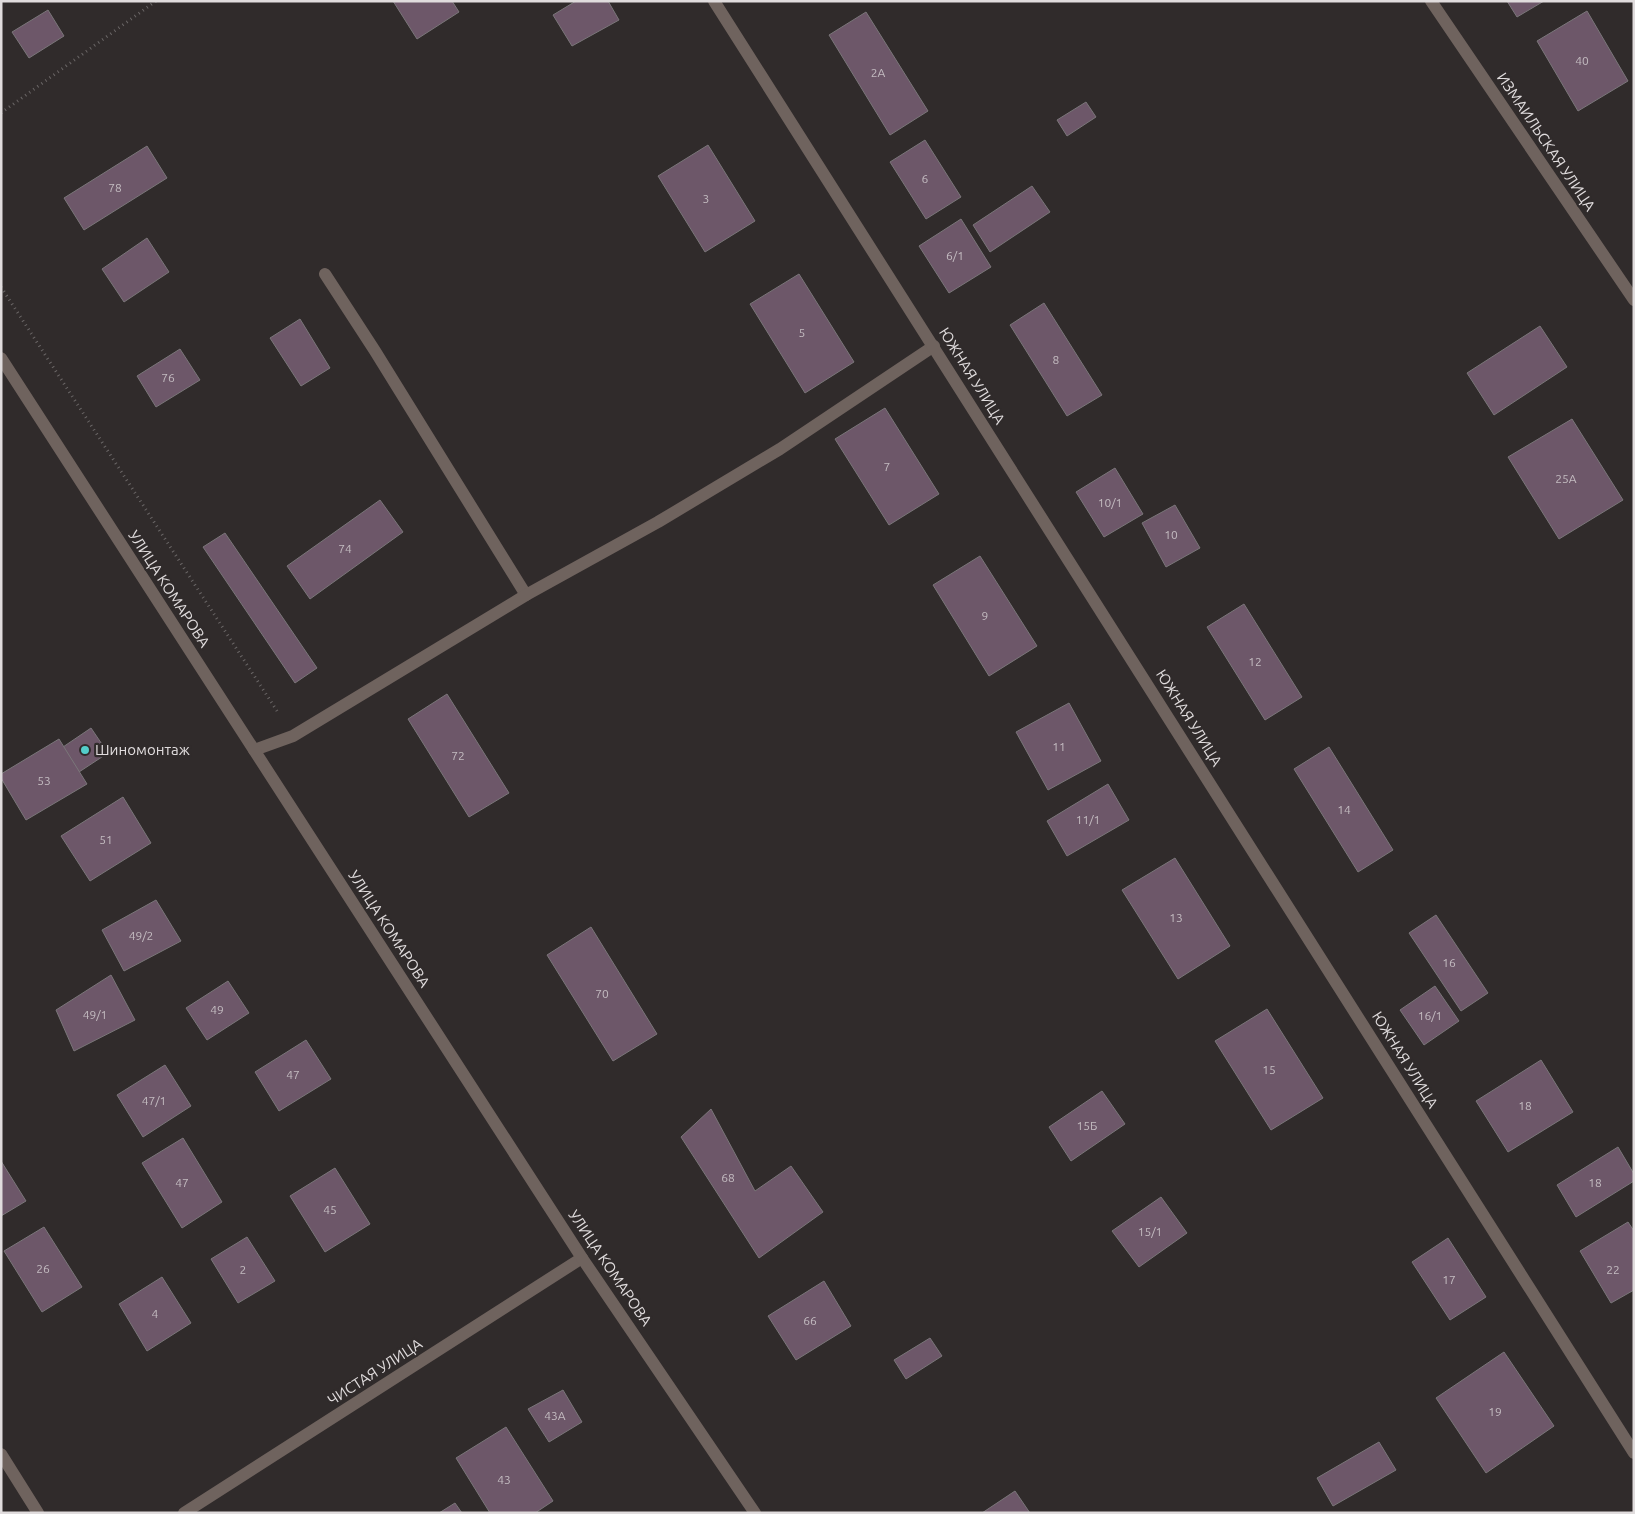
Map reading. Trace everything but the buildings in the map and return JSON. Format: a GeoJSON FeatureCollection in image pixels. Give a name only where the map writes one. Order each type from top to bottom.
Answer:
{"type":"FeatureCollection","features":[{"type":"Feature","properties":{"kind":"street","name":"ЮЖНАЯ УЛИЦА"},"geometry":{"type":"LineString","coordinates":[[714,1],[1634,1453]]}},
{"type":"Feature","properties":{"kind":"street","name":"ИЗМАИЛЬСКАЯ УЛИЦА"},"geometry":{"type":"LineString","coordinates":[[1431,1],[1634,300]]}},
{"type":"Feature","properties":{"kind":"street"},"geometry":{"type":"LineString","coordinates":[[325,274],[375,351],[526,595]]}},
{"type":"Feature","properties":{"kind":"street"},"geometry":{"type":"LineString","coordinates":[[254,750],[294,736],[526,595],[658,522],[780,449],[934,346]]}},
{"type":"Feature","properties":{"kind":"street","name":"УЛИЦА КОМАРОВА"},"geometry":{"type":"LineString","coordinates":[[1,358],[582,1258],[755,1513]]}},
{"type":"Feature","properties":{"kind":"street","name":"ЧИСТАЯ УЛИЦА"},"geometry":{"type":"LineString","coordinates":[[184,1513],[582,1258]]}},
{"type":"Feature","properties":{"kind":"street"},"geometry":{"type":"LineString","coordinates":[[1,1454],[38,1513]]}},
{"type":"Feature","properties":{"kind":"path"},"geometry":{"type":"LineString","coordinates":[[1,113],[156,1]]}},
{"type":"Feature","properties":{"kind":"path"},"geometry":{"type":"LineString","coordinates":[[1,287],[294,736]]}},
{"type":"Feature","properties":{"kind":"place","name":"Шиномонтаж"},"geometry":{"type":"Point","coordinates":[85,750]}}]}
